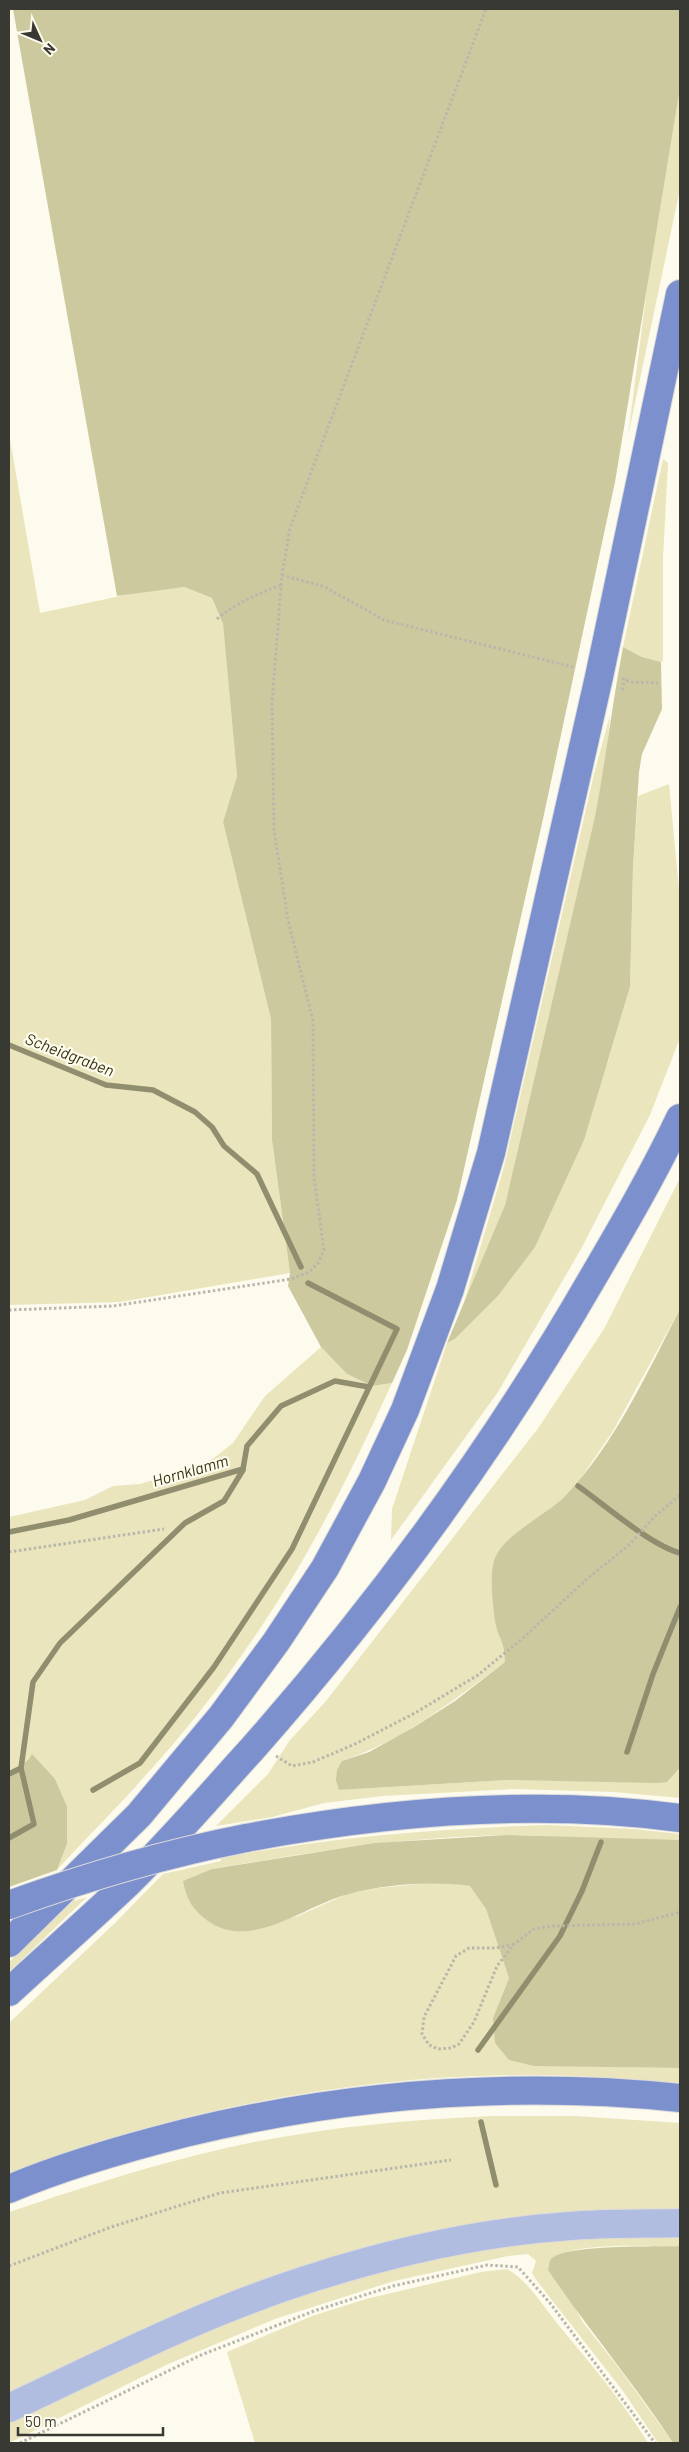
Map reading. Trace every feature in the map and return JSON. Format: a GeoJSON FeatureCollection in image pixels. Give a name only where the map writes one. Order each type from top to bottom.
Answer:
{"type":"FeatureCollection","features":[{"type":"Feature","properties":{"kind":"highway"},"geometry":{"type":"LineString","coordinates":[[9,1943],[139,1815],[221,1717],[276,1642],[324,1568],[372,1481],[408,1401],[450,1289],[491,1153],[598,677],[680,294]]}},
{"type":"Feature","properties":{"kind":"highway"},"geometry":{"type":"LineString","coordinates":[[9,1992],[129,1882],[256,1744],[350,1633],[423,1538],[488,1447],[546,1358],[660,1161],[680,1118]]}},
{"type":"Feature","properties":{"kind":"highway"},"geometry":{"type":"LineString","coordinates":[[9,1905],[57,1888],[175,1852],[297,1828],[383,1817],[508,1809],[577,1811],[680,1818]]}},
{"type":"Feature","properties":{"kind":"highway"},"geometry":{"type":"LineString","coordinates":[[9,2189],[87,2160],[148,2142],[236,2121],[312,2107],[475,2091],[558,2091],[680,2098]]}},
{"type":"Feature","properties":{"kind":"main road"},"geometry":{"type":"LineString","coordinates":[[9,2408],[191,2323],[313,2277],[367,2262],[462,2241],[538,2229],[571,2226],[680,2223]]}},
{"type":"Feature","properties":{"kind":"path"},"geometry":{"type":"LineString","coordinates":[[9,1310],[113,1306],[291,1279],[309,1272],[318,1263],[324,1250],[314,1178],[313,1021],[288,920],[274,830],[272,704],[282,575],[290,528],[486,9]]}},
{"type":"Feature","properties":{"kind":"path"},"geometry":{"type":"LineString","coordinates":[[282,575],[325,587],[384,620],[573,666]]}},
{"type":"Feature","properties":{"kind":"path"},"geometry":{"type":"LineString","coordinates":[[217,619],[227,610],[253,596],[281,585]]}},
{"type":"Feature","properties":{"kind":"path"},"geometry":{"type":"LineString","coordinates":[[616,678],[630,682],[658,683]]}},
{"type":"Feature","properties":{"kind":"path"},"geometry":{"type":"LineString","coordinates":[[256,1744],[292,1766],[306,1764],[353,1745],[478,1676],[523,1638],[588,1578],[628,1546],[655,1516],[680,1495]]}},
{"type":"Feature","properties":{"kind":"path"},"geometry":{"type":"LineString","coordinates":[[9,1552],[164,1529]]}},
{"type":"Feature","properties":{"kind":"path"},"geometry":{"type":"LineString","coordinates":[[514,1944],[496,1948],[469,1948],[456,1956],[424,2017],[422,2034],[429,2045],[438,2049],[450,2048],[459,2044],[474,2022],[497,1966],[514,1944],[534,1929],[554,1926],[635,1924],[680,1912]]}},
{"type":"Feature","properties":{"kind":"path"},"geometry":{"type":"LineString","coordinates":[[9,2266],[111,2227],[220,2193],[451,2160]]}},
{"type":"Feature","properties":{"kind":"path"},"geometry":{"type":"LineString","coordinates":[[20,2443],[200,2354],[314,2312],[392,2286],[486,2265],[518,2267],[550,2303],[656,2443]]}},
{"type":"Feature","properties":{"kind":"shaded area"},"geometry":{"type":"Polygon","coordinates":[[[13,9],[680,9],[680,88],[615,482],[543,819],[457,1200],[407,1350],[392,1383],[372,1386],[347,1374],[321,1347],[288,1286],[290,1273],[272,1140],[271,1019],[223,822],[237,776],[223,624],[212,598],[184,587],[117,596],[13,9]]]}},
{"type":"Feature","properties":{"kind":"shaded area"},"geometry":{"type":"Polygon","coordinates":[[[680,88],[680,189],[628,436],[649,273],[680,88]]]}},
{"type":"Feature","properties":{"kind":"shaded area"},"geometry":{"type":"Polygon","coordinates":[[[9,433],[40,613],[144,591],[184,587],[212,598],[223,624],[237,776],[223,822],[271,1019],[272,1140],[290,1273],[120,1302],[9,1305],[9,433]]]}},
{"type":"Feature","properties":{"kind":"shaded area"},"geometry":{"type":"Polygon","coordinates":[[[663,459],[668,463],[663,558],[663,661],[661,662],[642,657],[623,647],[663,459]]]}},
{"type":"Feature","properties":{"kind":"shaded area"},"geometry":{"type":"Polygon","coordinates":[[[623,647],[642,657],[661,662],[662,709],[642,754],[639,772],[633,867],[630,987],[584,1140],[535,1247],[497,1297],[455,1339],[447,1343],[505,1205],[595,816],[623,647]]]}},
{"type":"Feature","properties":{"kind":"shaded area"},"geometry":{"type":"Polygon","coordinates":[[[610,715],[607,753],[595,816],[505,1205],[462,1309],[504,1167],[594,774],[610,715]]]}},
{"type":"Feature","properties":{"kind":"shaded area"},"geometry":{"type":"Polygon","coordinates":[[[669,784],[680,900],[680,1038],[650,1115],[581,1249],[498,1392],[391,1540],[392,1509],[447,1343],[455,1339],[497,1297],[608,1061],[630,987],[633,867],[638,796],[669,784]]]}},
{"type":"Feature","properties":{"kind":"shaded area"},"geometry":{"type":"Polygon","coordinates":[[[680,1178],[680,1309],[613,1431],[579,1481],[555,1506],[520,1531],[493,1564],[496,1627],[505,1645],[505,1662],[428,1718],[386,1742],[342,1761],[339,1790],[507,1780],[667,1782],[680,1768],[680,1798],[614,1792],[513,1789],[383,1796],[324,1803],[272,1817],[216,1826],[268,1774],[290,1740],[326,1701],[539,1427],[604,1329],[680,1178]]]}},
{"type":"Feature","properties":{"kind":"shaded area"},"geometry":{"type":"Polygon","coordinates":[[[680,1309],[680,1768],[667,1782],[656,1783],[507,1780],[339,1790],[336,1780],[337,1770],[342,1761],[369,1752],[414,1727],[455,1701],[505,1662],[503,1646],[496,1626],[492,1596],[492,1571],[497,1555],[513,1536],[556,1504],[583,1476],[615,1431],[629,1407],[680,1309]]]}},
{"type":"Feature","properties":{"kind":"shaded area"},"geometry":{"type":"Polygon","coordinates":[[[321,1347],[347,1374],[372,1386],[392,1383],[338,1496],[276,1604],[214,1693],[180,1736],[124,1800],[57,1870],[67,1844],[67,1806],[55,1779],[29,1759],[9,1775],[9,1517],[85,1500],[113,1486],[140,1484],[189,1470],[214,1458],[233,1443],[265,1396],[321,1347]]]}},
{"type":"Feature","properties":{"kind":"shaded area"},"geometry":{"type":"Polygon","coordinates":[[[32,1754],[55,1779],[67,1806],[67,1844],[57,1870],[9,1887],[9,1775],[29,1759],[32,1754]]]}},
{"type":"Feature","properties":{"kind":"shaded area"},"geometry":{"type":"Polygon","coordinates":[[[548,1825],[633,1829],[680,1834],[680,1840],[637,1841],[550,1836],[468,1836],[358,1846],[212,1869],[245,1931],[298,1916],[347,1894],[379,1888],[440,1882],[471,1886],[486,1909],[509,1978],[493,2018],[615,2067],[680,2068],[680,2083],[548,2075],[480,2076],[411,2080],[342,2088],[206,2113],[139,2130],[74,2150],[9,2174],[9,2023],[114,1924],[163,1874],[221,1861],[221,1858],[343,1839],[465,1829],[548,1825]]]}},
{"type":"Feature","properties":{"kind":"shaded area"},"geometry":{"type":"Polygon","coordinates":[[[506,1835],[680,1840],[680,2068],[534,2066],[509,2060],[495,2043],[493,2018],[509,1978],[486,1909],[470,1886],[424,1884],[364,1891],[333,1899],[279,1923],[260,1929],[242,1931],[225,1929],[202,1917],[191,1904],[183,1881],[212,1869],[375,1843],[506,1835]]]}},
{"type":"Feature","properties":{"kind":"shaded area"},"geometry":{"type":"Polygon","coordinates":[[[87,1897],[9,1972],[9,1962],[73,1901],[87,1897]]]}},
{"type":"Feature","properties":{"kind":"shaded area"},"geometry":{"type":"Polygon","coordinates":[[[494,2116],[575,2116],[680,2123],[680,2211],[524,2219],[9,2395],[9,2212],[177,2160],[273,2138],[383,2123],[494,2116]]]}},
{"type":"Feature","properties":{"kind":"shaded area"},"geometry":{"type":"Polygon","coordinates":[[[680,2234],[680,2246],[595,2247],[563,2253],[551,2259],[582,2321],[622,2372],[673,2443],[658,2443],[623,2391],[537,2281],[532,2273],[536,2261],[528,2254],[508,2256],[394,2281],[275,2319],[166,2365],[9,2443],[9,2420],[188,2337],[335,2282],[431,2259],[530,2241],[680,2234]]]}},
{"type":"Feature","properties":{"kind":"shaded area"},"geometry":{"type":"Polygon","coordinates":[[[680,2246],[680,2443],[673,2443],[548,2270],[551,2259],[559,2254],[574,2251],[612,2247],[680,2246]]]}},
{"type":"Feature","properties":{"kind":"shaded area"},"geometry":{"type":"Polygon","coordinates":[[[507,2269],[521,2279],[534,2293],[616,2396],[648,2443],[255,2443],[227,2352],[312,2316],[366,2299],[481,2272],[507,2269]]]}},
{"type":"Feature","properties":{"kind":"waterway","name":"Scheidgraben"},"geometry":{"type":"LineString","coordinates":[[9,1045],[106,1085],[153,1090],[195,1112],[212,1127],[224,1146],[257,1174],[301,1267]]}},
{"type":"Feature","properties":{"kind":"waterway"},"geometry":{"type":"LineString","coordinates":[[93,1790],[140,1763],[214,1667],[292,1549],[397,1329],[308,1283]]}},
{"type":"Feature","properties":{"kind":"waterway","name":"Hornklamm"},"geometry":{"type":"LineString","coordinates":[[9,1532],[69,1520],[243,1469],[247,1446],[281,1406],[335,1381],[369,1387]]}},
{"type":"Feature","properties":{"kind":"waterway"},"geometry":{"type":"LineString","coordinates":[[9,1774],[21,1768],[33,1682],[60,1643],[185,1523],[224,1501],[243,1470]]}},
{"type":"Feature","properties":{"kind":"waterway","name":"Scheidgraben"},"geometry":{"type":"LineString","coordinates":[[578,1486],[655,1542],[680,1553]]}},
{"type":"Feature","properties":{"kind":"waterway"},"geometry":{"type":"LineString","coordinates":[[627,1752],[653,1674],[680,1607]]}},
{"type":"Feature","properties":{"kind":"waterway"},"geometry":{"type":"LineString","coordinates":[[9,1838],[34,1824],[21,1768]]}},
{"type":"Feature","properties":{"kind":"waterway"},"geometry":{"type":"LineString","coordinates":[[478,2050],[560,1936],[582,1891],[601,1842]]}},
{"type":"Feature","properties":{"kind":"waterway"},"geometry":{"type":"LineString","coordinates":[[481,2122],[496,2185]]}}]}
